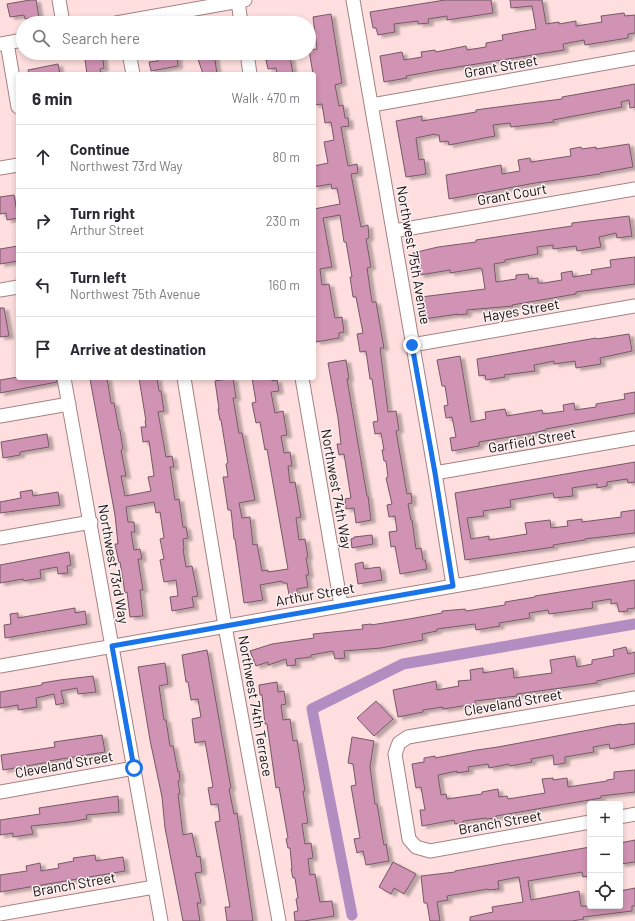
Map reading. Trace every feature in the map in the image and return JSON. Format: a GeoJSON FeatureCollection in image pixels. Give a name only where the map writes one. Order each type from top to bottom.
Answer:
{"type":"FeatureCollection","features":[{"type":"Feature","properties":{"kind":"street"},"geometry":{"type":"LineString","coordinates":[[59,0],[62,16]]}},
{"type":"Feature","properties":{"kind":"street","name":"Northwest 75th Avenue"},"geometry":{"type":"LineString","coordinates":[[353,0],[394,231],[453,586]]}},
{"type":"Feature","properties":{"kind":"street"},"geometry":{"type":"LineString","coordinates":[[159,16],[241,1],[241,16]]}},
{"type":"Feature","properties":{"kind":"street"},"geometry":{"type":"LineString","coordinates":[[16,41],[4,44],[16,98]]}},
{"type":"Feature","properties":{"kind":"street","name":"Grant Street"},"geometry":{"type":"LineString","coordinates":[[372,105],[635,58]]}},
{"type":"Feature","properties":{"kind":"street"},"geometry":{"type":"LineString","coordinates":[[130,60],[133,72]]}},
{"type":"Feature","properties":{"kind":"street"},"geometry":{"type":"LineString","coordinates":[[248,60],[250,72]]}},
{"type":"Feature","properties":{"kind":"street"},"geometry":{"type":"LineString","coordinates":[[0,168],[16,165]]}},
{"type":"Feature","properties":{"kind":"street","name":"Grant Court"},"geometry":{"type":"LineString","coordinates":[[394,231],[635,189]]}},
{"type":"Feature","properties":{"kind":"street"},"geometry":{"type":"LineString","coordinates":[[0,290],[16,287]]}},
{"type":"Feature","properties":{"kind":"street","name":"Hayes Street"},"geometry":{"type":"LineString","coordinates":[[412,345],[635,306]]}},
{"type":"Feature","properties":{"kind":"street","name":"Northwest 73rd Way"},"geometry":{"type":"LineString","coordinates":[[64,380],[91,522],[161,921]]}},
{"type":"Feature","properties":{"kind":"street","name":"Northwest 74th Terrace"},"geometry":{"type":"LineString","coordinates":[[184,380],[225,626],[279,921]]}},
{"type":"Feature","properties":{"kind":"street","name":"Northwest 74th Way"},"geometry":{"type":"LineString","coordinates":[[302,380],[341,605]]}},
{"type":"Feature","properties":{"kind":"street"},"geometry":{"type":"LineString","coordinates":[[0,416],[69,404]]}},
{"type":"Feature","properties":{"kind":"street","name":"Garfield Street"},"geometry":{"type":"LineString","coordinates":[[435,473],[635,438]]}},
{"type":"Feature","properties":{"kind":"street"},"geometry":{"type":"LineString","coordinates":[[0,538],[91,522]]}},
{"type":"Feature","properties":{"kind":"street","name":"Arthur Street"},"geometry":{"type":"LineString","coordinates":[[0,666],[635,554]]}},
{"type":"Feature","properties":{"kind":"street","name":"Cleveland Street"},"geometry":{"type":"LineString","coordinates":[[416,848],[409,839],[395,754],[399,743],[408,737],[635,698]]}},
{"type":"Feature","properties":{"kind":"street","name":"Cleveland Street"},"geometry":{"type":"LineString","coordinates":[[0,792],[134,768]]}},
{"type":"Feature","properties":{"kind":"street"},"geometry":{"type":"LineString","coordinates":[[623,816],[635,814]]}},
{"type":"Feature","properties":{"kind":"street","name":"Branch Street"},"geometry":{"type":"LineString","coordinates":[[416,848],[430,851],[587,823]]}},
{"type":"Feature","properties":{"kind":"street","name":"Branch Street"},"geometry":{"type":"LineString","coordinates":[[0,914],[154,887]]}},
{"type":"Feature","properties":{"kind":"building"},"geometry":{"type":"Polygon","coordinates":[[[36,0],[39,16],[24,15],[10,17],[7,4],[36,0]]]}},
{"type":"Feature","properties":{"kind":"building"},"geometry":{"type":"Polygon","coordinates":[[[445,0],[491,0],[493,13],[447,20],[447,16],[428,19],[429,23],[418,24],[418,21],[394,24],[395,32],[378,35],[376,28],[373,28],[370,12],[445,0]]]}},
{"type":"Feature","properties":{"kind":"building"},"geometry":{"type":"Polygon","coordinates":[[[510,0],[542,0],[546,24],[559,22],[559,24],[576,21],[576,26],[602,22],[601,16],[624,13],[625,16],[635,15],[635,33],[628,34],[628,38],[585,45],[584,40],[563,44],[564,50],[439,70],[384,82],[380,56],[402,52],[404,60],[422,57],[421,52],[435,50],[436,52],[466,46],[467,50],[486,47],[486,43],[503,40],[502,35],[536,29],[532,6],[511,8],[510,0]]]}},
{"type":"Feature","properties":{"kind":"building"},"geometry":{"type":"Polygon","coordinates":[[[331,14],[342,83],[335,85],[339,106],[343,105],[345,118],[348,118],[349,126],[341,127],[348,166],[357,164],[358,173],[351,174],[361,227],[368,225],[369,238],[366,239],[371,267],[367,268],[372,302],[376,302],[384,348],[380,348],[388,412],[396,411],[399,430],[396,431],[407,494],[411,493],[412,503],[408,504],[416,549],[421,548],[423,560],[425,560],[427,569],[400,574],[395,546],[391,547],[389,532],[397,531],[395,516],[389,517],[387,505],[392,504],[386,478],[388,477],[386,461],[384,461],[382,450],[384,450],[381,433],[375,434],[373,422],[378,421],[372,379],[370,379],[366,351],[360,352],[357,334],[363,333],[356,297],[353,297],[350,277],[352,277],[346,242],[344,242],[340,215],[323,218],[332,267],[320,269],[322,285],[329,284],[335,318],[342,317],[344,332],[339,333],[339,338],[316,342],[316,209],[340,204],[337,188],[332,189],[331,184],[316,187],[316,166],[328,163],[324,142],[334,140],[331,122],[325,123],[322,104],[316,105],[316,72],[313,72],[311,60],[316,60],[316,16],[331,14]]]}},
{"type":"Feature","properties":{"kind":"building"},"geometry":{"type":"Polygon","coordinates":[[[85,60],[103,60],[104,68],[100,69],[101,72],[87,72],[85,60]]]}},
{"type":"Feature","properties":{"kind":"building"},"geometry":{"type":"Polygon","coordinates":[[[177,60],[178,66],[151,71],[149,62],[177,60]]]}},
{"type":"Feature","properties":{"kind":"building"},"geometry":{"type":"Polygon","coordinates":[[[198,60],[215,60],[217,72],[202,72],[198,60]]]}},
{"type":"Feature","properties":{"kind":"building"},"geometry":{"type":"Polygon","coordinates":[[[266,60],[291,60],[293,72],[277,72],[276,68],[268,69],[266,60]]]}},
{"type":"Feature","properties":{"kind":"building"},"geometry":{"type":"Polygon","coordinates":[[[58,64],[60,72],[28,72],[28,70],[58,64]]]}},
{"type":"Feature","properties":{"kind":"building"},"geometry":{"type":"Polygon","coordinates":[[[635,84],[635,107],[630,108],[629,100],[621,102],[622,107],[553,120],[554,122],[511,127],[510,123],[493,125],[495,136],[449,145],[448,141],[440,142],[439,135],[435,134],[416,138],[419,160],[424,159],[426,174],[406,177],[396,121],[422,116],[422,121],[476,112],[476,110],[562,99],[562,97],[635,84]]]}},
{"type":"Feature","properties":{"kind":"building"},"geometry":{"type":"Polygon","coordinates":[[[629,144],[633,167],[600,174],[535,183],[449,199],[446,175],[501,165],[502,174],[520,171],[518,160],[530,158],[531,162],[571,156],[570,149],[581,147],[582,149],[596,147],[596,149],[629,144]]]}},
{"type":"Feature","properties":{"kind":"building"},"geometry":{"type":"Polygon","coordinates":[[[14,195],[16,218],[7,220],[6,213],[0,214],[0,197],[14,195]]]}},
{"type":"Feature","properties":{"kind":"building"},"geometry":{"type":"Polygon","coordinates":[[[629,216],[632,236],[617,238],[616,233],[599,237],[601,247],[577,251],[576,246],[553,249],[553,245],[537,247],[538,254],[505,260],[505,262],[494,264],[496,282],[516,279],[516,275],[528,274],[529,279],[538,278],[538,283],[544,283],[562,280],[561,273],[572,271],[573,277],[592,274],[591,270],[611,267],[610,260],[635,257],[635,284],[576,292],[576,294],[512,305],[513,306],[467,310],[467,314],[424,319],[421,297],[485,289],[482,269],[480,268],[450,273],[450,270],[420,275],[419,268],[416,269],[413,253],[438,247],[476,242],[476,240],[572,226],[572,223],[629,216]]]}},
{"type":"Feature","properties":{"kind":"building"},"geometry":{"type":"Polygon","coordinates":[[[16,246],[16,261],[0,264],[0,249],[16,246]]]}},
{"type":"Feature","properties":{"kind":"building"},"geometry":{"type":"Polygon","coordinates":[[[0,308],[4,308],[9,336],[0,337],[0,308]]]}},
{"type":"Feature","properties":{"kind":"building"},"geometry":{"type":"Polygon","coordinates":[[[629,334],[632,351],[600,358],[601,364],[576,368],[575,361],[554,364],[554,361],[534,365],[535,371],[504,375],[505,377],[486,380],[485,375],[479,376],[477,359],[596,338],[629,334]]]}},
{"type":"Feature","properties":{"kind":"building"},"geometry":{"type":"Polygon","coordinates":[[[460,356],[471,422],[486,419],[485,412],[505,409],[507,416],[542,410],[543,414],[564,411],[563,405],[574,403],[575,410],[596,407],[596,404],[625,399],[624,394],[635,392],[635,413],[479,442],[479,446],[452,451],[450,438],[456,437],[452,417],[446,418],[444,406],[448,405],[445,386],[442,386],[437,360],[460,356]]]}},
{"type":"Feature","properties":{"kind":"building"},"geometry":{"type":"Polygon","coordinates":[[[346,360],[349,379],[347,379],[371,520],[356,523],[354,508],[346,509],[345,499],[351,498],[344,454],[339,455],[337,444],[341,444],[328,363],[346,360]]]}},
{"type":"Feature","properties":{"kind":"building"},"geometry":{"type":"Polygon","coordinates":[[[16,377],[16,380],[56,380],[57,382],[0,393],[0,380],[16,377]]]}},
{"type":"Feature","properties":{"kind":"building"},"geometry":{"type":"Polygon","coordinates":[[[90,380],[107,380],[111,403],[114,403],[123,449],[121,450],[126,476],[121,476],[125,496],[151,491],[148,477],[154,476],[149,441],[143,442],[141,427],[146,427],[146,421],[139,380],[157,380],[159,391],[161,391],[164,411],[158,412],[166,457],[172,456],[174,467],[170,467],[175,500],[179,499],[183,527],[186,527],[188,538],[183,539],[186,567],[192,566],[198,596],[192,597],[194,607],[172,611],[170,597],[178,596],[176,580],[164,582],[160,560],[164,559],[160,539],[164,538],[160,512],[156,513],[154,502],[126,507],[128,522],[134,522],[135,532],[131,532],[134,550],[140,549],[142,559],[138,559],[143,590],[140,590],[143,616],[130,617],[127,592],[125,593],[120,562],[119,563],[115,544],[118,544],[115,515],[90,380]]]}},
{"type":"Feature","properties":{"kind":"building"},"geometry":{"type":"Polygon","coordinates":[[[233,380],[236,398],[233,398],[239,433],[242,433],[255,500],[239,503],[242,518],[250,517],[253,545],[257,544],[262,571],[268,570],[268,572],[288,569],[267,449],[265,450],[260,422],[256,423],[252,403],[256,402],[252,380],[277,380],[279,391],[271,392],[275,413],[283,411],[287,435],[281,436],[284,453],[290,452],[292,466],[288,466],[290,483],[295,482],[301,517],[296,518],[299,540],[305,539],[308,557],[306,558],[309,575],[306,575],[308,587],[297,589],[297,594],[289,595],[287,583],[283,583],[282,581],[260,585],[263,600],[244,603],[231,510],[228,510],[223,477],[228,477],[226,464],[228,463],[218,409],[215,381],[233,380]]]}},
{"type":"Feature","properties":{"kind":"building"},"geometry":{"type":"Polygon","coordinates":[[[47,434],[49,447],[20,452],[20,455],[3,458],[1,442],[47,434]]]}},
{"type":"Feature","properties":{"kind":"building"},"geometry":{"type":"Polygon","coordinates":[[[635,462],[635,482],[628,483],[627,479],[607,482],[607,486],[597,488],[597,484],[572,488],[573,496],[554,498],[553,493],[510,500],[511,507],[483,511],[484,516],[467,518],[471,539],[489,536],[489,540],[527,534],[525,523],[550,520],[551,528],[568,526],[567,521],[582,519],[582,522],[621,517],[621,512],[635,510],[635,533],[585,539],[553,545],[554,547],[465,560],[455,493],[635,462]]]}},
{"type":"Feature","properties":{"kind":"building"},"geometry":{"type":"Polygon","coordinates":[[[32,490],[33,496],[58,492],[60,505],[0,513],[0,502],[21,498],[20,492],[32,490]]]}},
{"type":"Feature","properties":{"kind":"building"},"geometry":{"type":"Polygon","coordinates":[[[372,535],[373,544],[352,548],[351,539],[354,537],[372,535]]]}},
{"type":"Feature","properties":{"kind":"building"},"geometry":{"type":"Polygon","coordinates":[[[69,552],[71,565],[67,566],[68,573],[58,574],[57,567],[40,570],[41,578],[0,583],[0,565],[69,552]]]}},
{"type":"Feature","properties":{"kind":"building"},"geometry":{"type":"Polygon","coordinates":[[[363,562],[364,569],[380,567],[382,580],[358,584],[355,564],[363,562]]]}},
{"type":"Feature","properties":{"kind":"building"},"geometry":{"type":"Polygon","coordinates":[[[635,580],[635,608],[627,609],[628,611],[619,612],[617,603],[611,604],[611,599],[592,602],[593,608],[549,614],[548,610],[529,613],[530,618],[499,623],[500,626],[476,630],[475,624],[437,629],[437,631],[422,634],[423,640],[381,648],[344,651],[345,658],[335,659],[333,651],[311,655],[311,657],[295,659],[296,665],[287,666],[286,659],[268,665],[268,662],[256,666],[250,651],[272,644],[314,638],[313,634],[363,629],[362,625],[409,619],[442,613],[442,611],[465,609],[466,611],[505,605],[505,602],[535,596],[635,580]]]}},
{"type":"Feature","properties":{"kind":"building"},"geometry":{"type":"Polygon","coordinates":[[[75,608],[75,613],[85,611],[87,624],[5,638],[4,625],[11,624],[10,614],[18,613],[18,618],[75,608]]]}},
{"type":"Feature","properties":{"kind":"building"},"geometry":{"type":"Polygon","coordinates":[[[626,647],[628,654],[635,652],[635,673],[597,681],[597,683],[475,701],[475,704],[443,709],[443,707],[423,710],[423,712],[398,717],[393,690],[436,681],[437,690],[459,686],[458,681],[471,680],[470,670],[483,668],[483,673],[513,668],[514,678],[552,673],[550,660],[575,656],[577,667],[592,664],[592,660],[614,656],[613,650],[626,647]]]}},
{"type":"Feature","properties":{"kind":"building"},"geometry":{"type":"Polygon","coordinates":[[[207,650],[231,788],[229,789],[234,814],[237,813],[253,921],[227,921],[225,907],[230,907],[215,822],[220,821],[218,804],[211,805],[208,788],[213,787],[205,741],[195,743],[192,719],[201,717],[198,699],[191,700],[188,682],[186,682],[182,655],[207,650]]]}},
{"type":"Feature","properties":{"kind":"building"},"geometry":{"type":"Polygon","coordinates":[[[165,663],[168,684],[159,686],[164,720],[166,720],[170,746],[173,746],[178,772],[179,771],[180,780],[178,781],[180,794],[178,794],[183,835],[192,833],[197,857],[200,856],[202,872],[195,873],[201,903],[197,903],[200,921],[183,921],[165,828],[162,797],[150,740],[138,667],[165,663]]]}},
{"type":"Feature","properties":{"kind":"building"},"geometry":{"type":"Polygon","coordinates":[[[93,676],[96,692],[78,694],[77,688],[61,691],[64,703],[56,705],[54,694],[36,698],[37,707],[18,710],[18,705],[0,708],[0,692],[42,685],[42,683],[93,676]]]}},
{"type":"Feature","properties":{"kind":"building"},"geometry":{"type":"Polygon","coordinates":[[[277,682],[278,692],[284,691],[286,704],[281,705],[283,720],[290,719],[293,741],[297,740],[305,791],[303,791],[308,823],[302,824],[305,844],[311,843],[313,858],[308,859],[310,875],[315,874],[320,902],[332,901],[334,916],[295,921],[294,912],[298,911],[296,899],[298,898],[295,878],[293,878],[291,869],[290,848],[288,848],[286,839],[288,838],[279,787],[276,788],[267,724],[265,724],[262,695],[260,695],[259,685],[277,682]]]}},
{"type":"Feature","properties":{"kind":"building"},"geometry":{"type":"Polygon","coordinates":[[[376,701],[393,719],[374,736],[357,718],[376,701]]]}},
{"type":"Feature","properties":{"kind":"building"},"geometry":{"type":"Polygon","coordinates":[[[635,723],[635,744],[610,749],[609,744],[593,747],[594,752],[565,757],[565,763],[554,765],[553,755],[531,759],[532,762],[510,766],[509,764],[489,768],[488,764],[468,767],[469,771],[457,773],[457,771],[438,775],[441,795],[446,794],[447,799],[482,794],[482,792],[498,789],[499,797],[507,796],[508,799],[545,793],[542,779],[553,778],[553,780],[567,778],[568,787],[607,781],[614,779],[614,772],[635,770],[635,792],[601,796],[601,798],[496,816],[496,818],[463,821],[463,823],[455,824],[454,820],[422,826],[420,810],[425,810],[421,787],[416,788],[412,764],[424,762],[424,758],[435,756],[435,758],[621,724],[635,723]]]}},
{"type":"Feature","properties":{"kind":"building"},"geometry":{"type":"Polygon","coordinates":[[[102,735],[105,752],[3,770],[1,755],[55,747],[54,742],[102,735]]]}},
{"type":"Feature","properties":{"kind":"building"},"geometry":{"type":"Polygon","coordinates":[[[352,737],[374,741],[370,767],[375,804],[377,804],[384,845],[386,844],[389,861],[366,865],[363,851],[357,853],[354,839],[360,838],[351,786],[356,785],[353,764],[348,763],[352,737]]]}},
{"type":"Feature","properties":{"kind":"building"},"geometry":{"type":"Polygon","coordinates":[[[118,796],[119,812],[86,815],[87,819],[31,826],[33,834],[13,837],[13,833],[0,835],[0,820],[40,814],[39,808],[118,796]]]}},
{"type":"Feature","properties":{"kind":"building"},"geometry":{"type":"Polygon","coordinates":[[[635,840],[635,862],[623,864],[623,842],[635,840]]]}},
{"type":"Feature","properties":{"kind":"building"},"geometry":{"type":"Polygon","coordinates":[[[587,848],[587,876],[583,877],[582,872],[528,881],[531,900],[579,891],[581,906],[587,906],[587,909],[623,909],[623,890],[635,888],[635,906],[632,906],[632,911],[583,917],[584,919],[572,921],[470,921],[470,917],[493,912],[492,907],[523,902],[519,877],[498,881],[499,889],[488,889],[447,896],[448,900],[437,902],[440,921],[430,921],[427,903],[424,903],[421,876],[587,848]]]}},
{"type":"Feature","properties":{"kind":"building"},"geometry":{"type":"Polygon","coordinates":[[[95,855],[96,861],[123,857],[125,871],[0,892],[0,875],[27,871],[26,866],[40,863],[41,871],[59,868],[58,864],[74,861],[73,858],[95,855]]]}},
{"type":"Feature","properties":{"kind":"building"},"geometry":{"type":"Polygon","coordinates":[[[393,862],[416,874],[404,894],[394,888],[391,894],[379,887],[393,862]]]}},
{"type":"Feature","properties":{"kind":"waterway"},"geometry":{"type":"LineString","coordinates":[[352,915],[312,709],[403,664],[635,624]]}},
{"type":"Feature","properties":{"kind":"route"},"geometry":{"type":"LineString","coordinates":[[134,768],[112,646],[453,586],[435,473],[412,345]]}}]}
